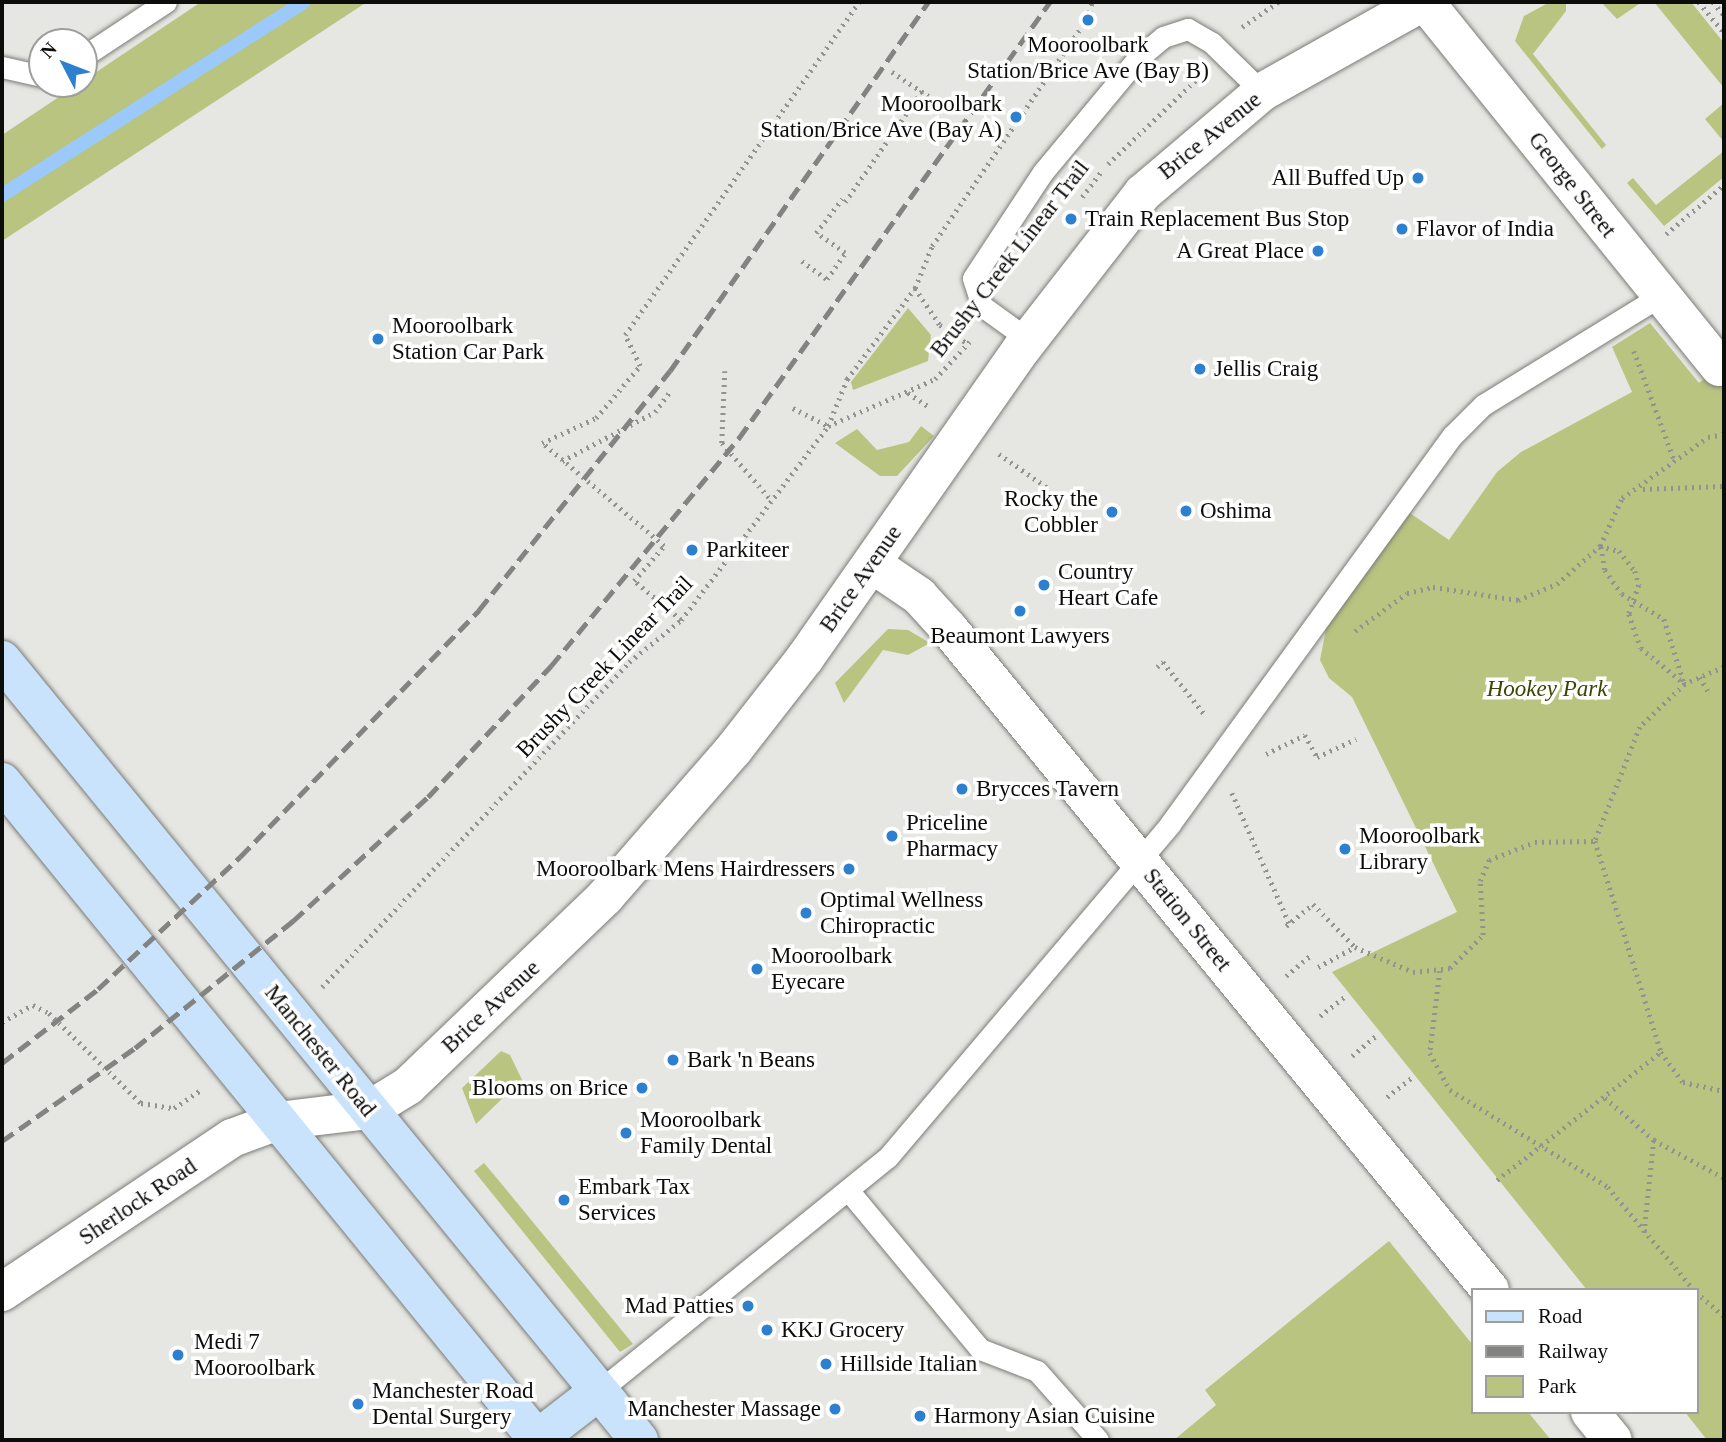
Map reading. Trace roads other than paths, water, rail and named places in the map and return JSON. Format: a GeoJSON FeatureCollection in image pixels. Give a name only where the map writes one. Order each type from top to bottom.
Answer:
{"type":"FeatureCollection","features":[{"type":"Feature","properties":{"kind":"main road","name":"Manchester Road"},"geometry":{"type":"LineString","coordinates":[[2,660],[639,1440]]}},
{"type":"Feature","properties":{"kind":"main road"},"geometry":{"type":"LineString","coordinates":[[2,782],[538,1440],[599,1391]]}},
{"type":"Feature","properties":{"kind":"street","name":"Brice Avenue"},"geometry":{"type":"LineString","coordinates":[[278,1121],[369,1110],[408,1086],[605,897],[734,749],[872,564],[1029,340],[1143,193],[1262,92],[1424,2]]}},
{"type":"Feature","properties":{"kind":"street","name":"George Street"},"geometry":{"type":"LineString","coordinates":[[1424,2],[1719,368]]}},
{"type":"Feature","properties":{"kind":"street","name":"Station Street"},"geometry":{"type":"LineString","coordinates":[[872,564],[931,608],[1488,1288]]}},
{"type":"Feature","properties":{"kind":"street","name":"Sherlock Road"},"geometry":{"type":"LineString","coordinates":[[2,1293],[218,1146],[278,1121]]}},
{"type":"Feature","properties":{"kind":"street"},"geometry":{"type":"LineString","coordinates":[[1592,1414],[1613,1440]]}},
{"type":"Feature","properties":{"kind":"lane"},"geometry":{"type":"LineString","coordinates":[[98,47],[166,2]]}},
{"type":"Feature","properties":{"kind":"lane"},"geometry":{"type":"LineString","coordinates":[[1029,340],[992,314],[974,296],[979,266],[1094,108],[1149,48],[1173,32],[1194,31],[1221,52],[1262,92]]}},
{"type":"Feature","properties":{"kind":"lane"},"geometry":{"type":"LineString","coordinates":[[2,67],[28,73]]}},
{"type":"Feature","properties":{"kind":"lane"},"geometry":{"type":"LineString","coordinates":[[599,1391],[888,1157],[1138,860],[1452,436],[1514,385],[1624,322],[1660,296]]}},
{"type":"Feature","properties":{"kind":"lane"},"geometry":{"type":"LineString","coordinates":[[848,1191],[980,1349],[1037,1371],[1098,1440]]}},
{"type":"Feature","properties":{"kind":"waterway"},"geometry":{"type":"LineString","coordinates":[[2,195],[304,2]]}},
{"type":"Feature","properties":{"kind":"railway"},"geometry":{"type":"LineString","coordinates":[[2,1063],[98,989],[240,857],[479,610],[670,371],[928,2]]}},
{"type":"Feature","properties":{"kind":"railway"},"geometry":{"type":"LineString","coordinates":[[2,1141],[135,1048],[293,921],[428,797],[551,666],[739,438],[1050,2]]}},
{"type":"Feature","properties":{"kind":"place","name":"Mooroolbark Station/Brice Ave (Bay B)"},"geometry":{"type":"Point","coordinates":[1088,20]}},
{"type":"Feature","properties":{"kind":"place","name":"Mooroolbark Station/Brice Ave (Bay A)"},"geometry":{"type":"Point","coordinates":[1016,117]}},
{"type":"Feature","properties":{"kind":"place","name":"All Buffed Up"},"geometry":{"type":"Point","coordinates":[1418,178]}},
{"type":"Feature","properties":{"kind":"place","name":"Train Replacement Bus Stop"},"geometry":{"type":"Point","coordinates":[1071,219]}},
{"type":"Feature","properties":{"kind":"place","name":"Flavor of India"},"geometry":{"type":"Point","coordinates":[1402,229]}},
{"type":"Feature","properties":{"kind":"place","name":"A Great Place"},"geometry":{"type":"Point","coordinates":[1318,251]}},
{"type":"Feature","properties":{"kind":"place","name":"Mooroolbark Station Car Park"},"geometry":{"type":"Point","coordinates":[378,339]}},
{"type":"Feature","properties":{"kind":"place","name":"Jellis Craig"},"geometry":{"type":"Point","coordinates":[1200,369]}},
{"type":"Feature","properties":{"kind":"place","name":"Oshima"},"geometry":{"type":"Point","coordinates":[1186,511]}},
{"type":"Feature","properties":{"kind":"place","name":"Rocky the Cobbler"},"geometry":{"type":"Point","coordinates":[1112,512]}},
{"type":"Feature","properties":{"kind":"place","name":"Parkiteer"},"geometry":{"type":"Point","coordinates":[692,550]}},
{"type":"Feature","properties":{"kind":"place","name":"Country Heart Cafe"},"geometry":{"type":"Point","coordinates":[1044,585]}},
{"type":"Feature","properties":{"kind":"place","name":"Beaumont Lawyers"},"geometry":{"type":"Point","coordinates":[1020,611]}},
{"type":"Feature","properties":{"kind":"place","name":"Brycces Tavern"},"geometry":{"type":"Point","coordinates":[962,789]}},
{"type":"Feature","properties":{"kind":"place","name":"Priceline Pharmacy"},"geometry":{"type":"Point","coordinates":[892,836]}},
{"type":"Feature","properties":{"kind":"place","name":"Mooroolbark Library"},"geometry":{"type":"Point","coordinates":[1345,849]}},
{"type":"Feature","properties":{"kind":"place","name":"Mooroolbark Mens Hairdressers"},"geometry":{"type":"Point","coordinates":[849,869]}},
{"type":"Feature","properties":{"kind":"place","name":"Optimal Wellness Chiropractic"},"geometry":{"type":"Point","coordinates":[806,913]}},
{"type":"Feature","properties":{"kind":"place","name":"Mooroolbark Eyecare"},"geometry":{"type":"Point","coordinates":[757,969]}},
{"type":"Feature","properties":{"kind":"place","name":"Bark 'n Beans"},"geometry":{"type":"Point","coordinates":[673,1060]}},
{"type":"Feature","properties":{"kind":"place","name":"Blooms on Brice"},"geometry":{"type":"Point","coordinates":[642,1088]}},
{"type":"Feature","properties":{"kind":"place","name":"Mooroolbark Family Dental"},"geometry":{"type":"Point","coordinates":[626,1133]}},
{"type":"Feature","properties":{"kind":"place","name":"Embark Tax Services"},"geometry":{"type":"Point","coordinates":[564,1200]}},
{"type":"Feature","properties":{"kind":"place","name":"Mad Patties"},"geometry":{"type":"Point","coordinates":[748,1306]}},
{"type":"Feature","properties":{"kind":"place","name":"KKJ Grocery"},"geometry":{"type":"Point","coordinates":[767,1330]}},
{"type":"Feature","properties":{"kind":"place","name":"Medi 7 Mooroolbark"},"geometry":{"type":"Point","coordinates":[178,1355]}},
{"type":"Feature","properties":{"kind":"place","name":"Hillside Italian"},"geometry":{"type":"Point","coordinates":[826,1364]}},
{"type":"Feature","properties":{"kind":"place","name":"Manchester Road Dental Surgery"},"geometry":{"type":"Point","coordinates":[358,1404]}},
{"type":"Feature","properties":{"kind":"place","name":"Manchester Massage"},"geometry":{"type":"Point","coordinates":[835,1409]}},
{"type":"Feature","properties":{"kind":"place","name":"Harmony Asian Cuisine"},"geometry":{"type":"Point","coordinates":[920,1416]}},
{"type":"Feature","properties":{"kind":"park label","name":"Hookey Park"},"geometry":{"type":"Point","coordinates":[1547,689]}}]}
